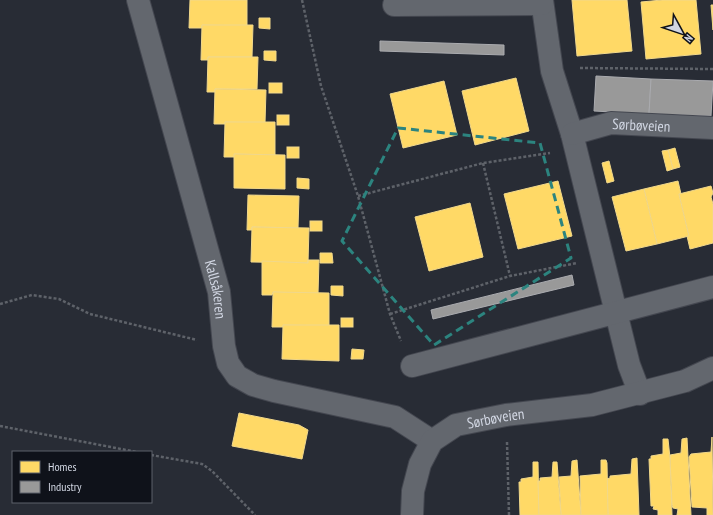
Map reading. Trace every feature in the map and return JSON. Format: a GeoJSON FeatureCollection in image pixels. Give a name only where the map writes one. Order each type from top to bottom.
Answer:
{"type":"FeatureCollection","features":[{"type":"Feature","properties":{"kind":"street","name":"Kallsåkeren"},"geometry":{"type":"LineString","coordinates":[[138,0],[219,292],[224,346],[228,363],[237,376],[253,385],[274,391],[395,416],[432,441]]}},
{"type":"Feature","properties":{"kind":"street"},"geometry":{"type":"LineString","coordinates":[[394,5],[542,2],[552,71],[572,134],[628,365],[640,394]]}},
{"type":"Feature","properties":{"kind":"street","name":"Sørbøveien"},"geometry":{"type":"LineString","coordinates":[[572,134],[611,123],[713,128]]}},
{"type":"Feature","properties":{"kind":"street"},"geometry":{"type":"LineString","coordinates":[[412,366],[600,316],[615,314],[713,287]]}},
{"type":"Feature","properties":{"kind":"street","name":"Sørbøveien"},"geometry":{"type":"LineString","coordinates":[[412,515],[413,491],[420,464],[432,441],[456,425],[506,415],[592,405],[640,394],[685,381],[713,368]]}},
{"type":"Feature","properties":{"kind":"path"},"geometry":{"type":"LineString","coordinates":[[302,0],[321,86],[358,196],[390,314],[412,366]]}},
{"type":"Feature","properties":{"kind":"path"},"geometry":{"type":"LineString","coordinates":[[552,71],[572,68],[713,69]]}},
{"type":"Feature","properties":{"kind":"path"},"geometry":{"type":"LineString","coordinates":[[358,196],[483,163],[551,152],[551,146]]}},
{"type":"Feature","properties":{"kind":"path"},"geometry":{"type":"LineString","coordinates":[[483,163],[510,276]]}},
{"type":"Feature","properties":{"kind":"path"},"geometry":{"type":"LineString","coordinates":[[390,314],[510,276],[585,261]]}},
{"type":"Feature","properties":{"kind":"path"},"geometry":{"type":"LineString","coordinates":[[0,304],[32,294],[59,298],[90,314],[224,346]]}},
{"type":"Feature","properties":{"kind":"path"},"geometry":{"type":"LineString","coordinates":[[506,415],[509,515]]}},
{"type":"Feature","properties":{"kind":"path"},"geometry":{"type":"LineString","coordinates":[[0,426],[132,451]]}},
{"type":"Feature","properties":{"kind":"path"},"geometry":{"type":"LineString","coordinates":[[152,455],[202,464],[212,471],[255,515]]}},
{"type":"Feature","properties":{"kind":"highlighted area"},"geometry":{"type":"Polygon","coordinates":[[[398,128],[540,143],[571,258],[434,345],[342,241],[398,128]]]}},
{"type":"Feature","properties":{"kind":"building: Homes"},"geometry":{"type":"Polygon","coordinates":[[[190,0],[247,0],[247,26],[202,25],[202,28],[189,28],[190,0]]]}},
{"type":"Feature","properties":{"kind":"building: Homes"},"geometry":{"type":"Polygon","coordinates":[[[572,0],[627,0],[632,51],[577,56],[572,0]]]}},
{"type":"Feature","properties":{"kind":"building: Homes"},"geometry":{"type":"Polygon","coordinates":[[[662,0],[696,0],[701,54],[646,59],[641,2],[662,0]]]}},
{"type":"Feature","properties":{"kind":"building: Homes"},"geometry":{"type":"Polygon","coordinates":[[[711,5],[713,5],[713,30],[711,5]]]}},
{"type":"Feature","properties":{"kind":"building: Homes"},"geometry":{"type":"Polygon","coordinates":[[[259,18],[270,18],[270,29],[259,28],[259,18]]]}},
{"type":"Feature","properties":{"kind":"building: Homes"},"geometry":{"type":"Polygon","coordinates":[[[202,25],[253,25],[252,57],[208,57],[208,60],[201,60],[202,25]]]}},
{"type":"Feature","properties":{"kind":"building: Homes"},"geometry":{"type":"Polygon","coordinates":[[[264,51],[276,51],[276,61],[264,60],[264,51]]]}},
{"type":"Feature","properties":{"kind":"building: Homes"},"geometry":{"type":"Polygon","coordinates":[[[208,57],[258,57],[257,89],[215,89],[215,92],[207,92],[208,57]]]}},
{"type":"Feature","properties":{"kind":"building: Homes"},"geometry":{"type":"Polygon","coordinates":[[[516,78],[529,131],[475,145],[462,91],[516,78]]]}},
{"type":"Feature","properties":{"kind":"building: Homes"},"geometry":{"type":"Polygon","coordinates":[[[444,81],[457,135],[403,148],[390,94],[444,81]]]}},
{"type":"Feature","properties":{"kind":"building: Homes"},"geometry":{"type":"Polygon","coordinates":[[[269,83],[282,83],[282,93],[269,93],[269,83]]]}},
{"type":"Feature","properties":{"kind":"building: Homes"},"geometry":{"type":"Polygon","coordinates":[[[215,89],[266,90],[265,123],[225,122],[225,124],[214,124],[215,89]]]}},
{"type":"Feature","properties":{"kind":"building: Homes"},"geometry":{"type":"Polygon","coordinates":[[[277,115],[289,115],[289,125],[277,125],[277,115]]]}},
{"type":"Feature","properties":{"kind":"building: Homes"},"geometry":{"type":"Polygon","coordinates":[[[225,122],[275,122],[275,155],[234,154],[235,157],[224,157],[225,122]]]}},
{"type":"Feature","properties":{"kind":"building: Homes"},"geometry":{"type":"Polygon","coordinates":[[[287,147],[299,147],[299,158],[287,158],[287,147]]]}},
{"type":"Feature","properties":{"kind":"building: Homes"},"geometry":{"type":"Polygon","coordinates":[[[675,148],[680,167],[673,169],[668,150],[675,148]]]}},
{"type":"Feature","properties":{"kind":"building: Homes"},"geometry":{"type":"Polygon","coordinates":[[[668,150],[673,169],[667,171],[662,151],[668,150]]]}},
{"type":"Feature","properties":{"kind":"building: Homes"},"geometry":{"type":"Polygon","coordinates":[[[234,154],[285,155],[285,189],[234,188],[234,154]]]}},
{"type":"Feature","properties":{"kind":"building: Homes"},"geometry":{"type":"Polygon","coordinates":[[[609,161],[614,181],[607,183],[602,163],[609,161]]]}},
{"type":"Feature","properties":{"kind":"building: Homes"},"geometry":{"type":"Polygon","coordinates":[[[297,178],[309,179],[309,189],[297,188],[297,178]]]}},
{"type":"Feature","properties":{"kind":"building: Homes"},"geometry":{"type":"Polygon","coordinates":[[[558,181],[572,236],[518,249],[504,194],[558,181]]]}},
{"type":"Feature","properties":{"kind":"building: Homes"},"geometry":{"type":"Polygon","coordinates":[[[678,181],[681,194],[679,194],[689,236],[657,244],[644,189],[678,181]]]}},
{"type":"Feature","properties":{"kind":"building: Homes"},"geometry":{"type":"Polygon","coordinates":[[[711,186],[713,193],[711,197],[713,204],[713,243],[690,249],[687,236],[689,236],[679,194],[711,186]]]}},
{"type":"Feature","properties":{"kind":"building: Homes"},"geometry":{"type":"Polygon","coordinates":[[[644,189],[657,244],[626,251],[612,197],[644,189]]]}},
{"type":"Feature","properties":{"kind":"building: Homes"},"geometry":{"type":"Polygon","coordinates":[[[248,195],[299,196],[298,228],[252,227],[252,230],[247,230],[248,195]]]}},
{"type":"Feature","properties":{"kind":"building: Homes"},"geometry":{"type":"Polygon","coordinates":[[[470,203],[483,257],[429,271],[415,217],[470,203]]]}},
{"type":"Feature","properties":{"kind":"building: Homes"},"geometry":{"type":"Polygon","coordinates":[[[310,221],[322,221],[322,231],[310,231],[310,221]]]}},
{"type":"Feature","properties":{"kind":"building: Homes"},"geometry":{"type":"Polygon","coordinates":[[[252,227],[309,228],[308,263],[251,262],[252,227]]]}},
{"type":"Feature","properties":{"kind":"building: Homes"},"geometry":{"type":"Polygon","coordinates":[[[320,253],[332,253],[333,263],[320,263],[320,253]]]}},
{"type":"Feature","properties":{"kind":"building: Homes"},"geometry":{"type":"Polygon","coordinates":[[[308,260],[319,260],[318,294],[273,292],[272,295],[262,295],[262,261],[308,263],[308,260]]]}},
{"type":"Feature","properties":{"kind":"building: Homes"},"geometry":{"type":"Polygon","coordinates":[[[331,286],[343,286],[343,296],[331,295],[331,286]]]}},
{"type":"Feature","properties":{"kind":"building: Homes"},"geometry":{"type":"Polygon","coordinates":[[[273,292],[329,293],[329,326],[283,325],[283,327],[272,327],[273,292]]]}},
{"type":"Feature","properties":{"kind":"building: Homes"},"geometry":{"type":"Polygon","coordinates":[[[341,318],[353,318],[353,327],[341,327],[341,318]]]}},
{"type":"Feature","properties":{"kind":"building: Homes"},"geometry":{"type":"Polygon","coordinates":[[[283,325],[339,325],[339,361],[282,359],[283,325]]]}},
{"type":"Feature","properties":{"kind":"building: Homes"},"geometry":{"type":"Polygon","coordinates":[[[352,349],[364,350],[363,359],[351,359],[352,349]]]}},
{"type":"Feature","properties":{"kind":"building: Homes"},"geometry":{"type":"Polygon","coordinates":[[[239,413],[299,425],[308,430],[302,459],[232,446],[239,413]]]}},
{"type":"Feature","properties":{"kind":"building: Homes"},"geometry":{"type":"Polygon","coordinates":[[[712,437],[713,515],[707,515],[707,508],[692,507],[689,457],[691,454],[711,452],[712,437]]]}},
{"type":"Feature","properties":{"kind":"building: Homes"},"geometry":{"type":"Polygon","coordinates":[[[687,438],[691,515],[677,515],[678,509],[673,508],[672,505],[670,455],[681,453],[682,439],[687,438]]]}},
{"type":"Feature","properties":{"kind":"building: Homes"},"geometry":{"type":"Polygon","coordinates":[[[663,439],[668,439],[672,515],[658,515],[658,510],[653,509],[654,506],[651,506],[649,459],[651,459],[651,456],[663,454],[663,439]]]}},
{"type":"Feature","properties":{"kind":"building: Homes"},"geometry":{"type":"Polygon","coordinates":[[[637,458],[639,515],[608,515],[606,479],[610,478],[610,476],[631,474],[632,459],[637,458]]]}},
{"type":"Feature","properties":{"kind":"building: Homes"},"geometry":{"type":"Polygon","coordinates":[[[577,460],[581,515],[561,515],[559,477],[571,476],[572,461],[577,460]]]}},
{"type":"Feature","properties":{"kind":"building: Homes"},"geometry":{"type":"Polygon","coordinates":[[[601,460],[606,460],[607,463],[608,515],[581,515],[580,476],[601,474],[601,460]]]}},
{"type":"Feature","properties":{"kind":"building: Homes"},"geometry":{"type":"Polygon","coordinates":[[[533,462],[538,462],[539,515],[520,515],[519,482],[521,482],[521,479],[533,477],[533,462]]]}},
{"type":"Feature","properties":{"kind":"building: Homes"},"geometry":{"type":"Polygon","coordinates":[[[553,462],[557,462],[561,515],[539,515],[538,481],[540,481],[540,478],[552,477],[553,462]]]}},
{"type":"Feature","properties":{"kind":"building: Industry"},"geometry":{"type":"Polygon","coordinates":[[[380,41],[504,45],[504,55],[380,51],[380,41]]]}},
{"type":"Feature","properties":{"kind":"building: Industry"},"geometry":{"type":"Polygon","coordinates":[[[596,76],[651,79],[649,114],[594,111],[596,76]]]}},
{"type":"Feature","properties":{"kind":"building: Industry"},"geometry":{"type":"Polygon","coordinates":[[[651,79],[713,81],[711,116],[649,114],[651,79]]]}},
{"type":"Feature","properties":{"kind":"building: Industry"},"geometry":{"type":"Polygon","coordinates":[[[572,275],[574,285],[433,319],[431,310],[572,275]]]}}]}
